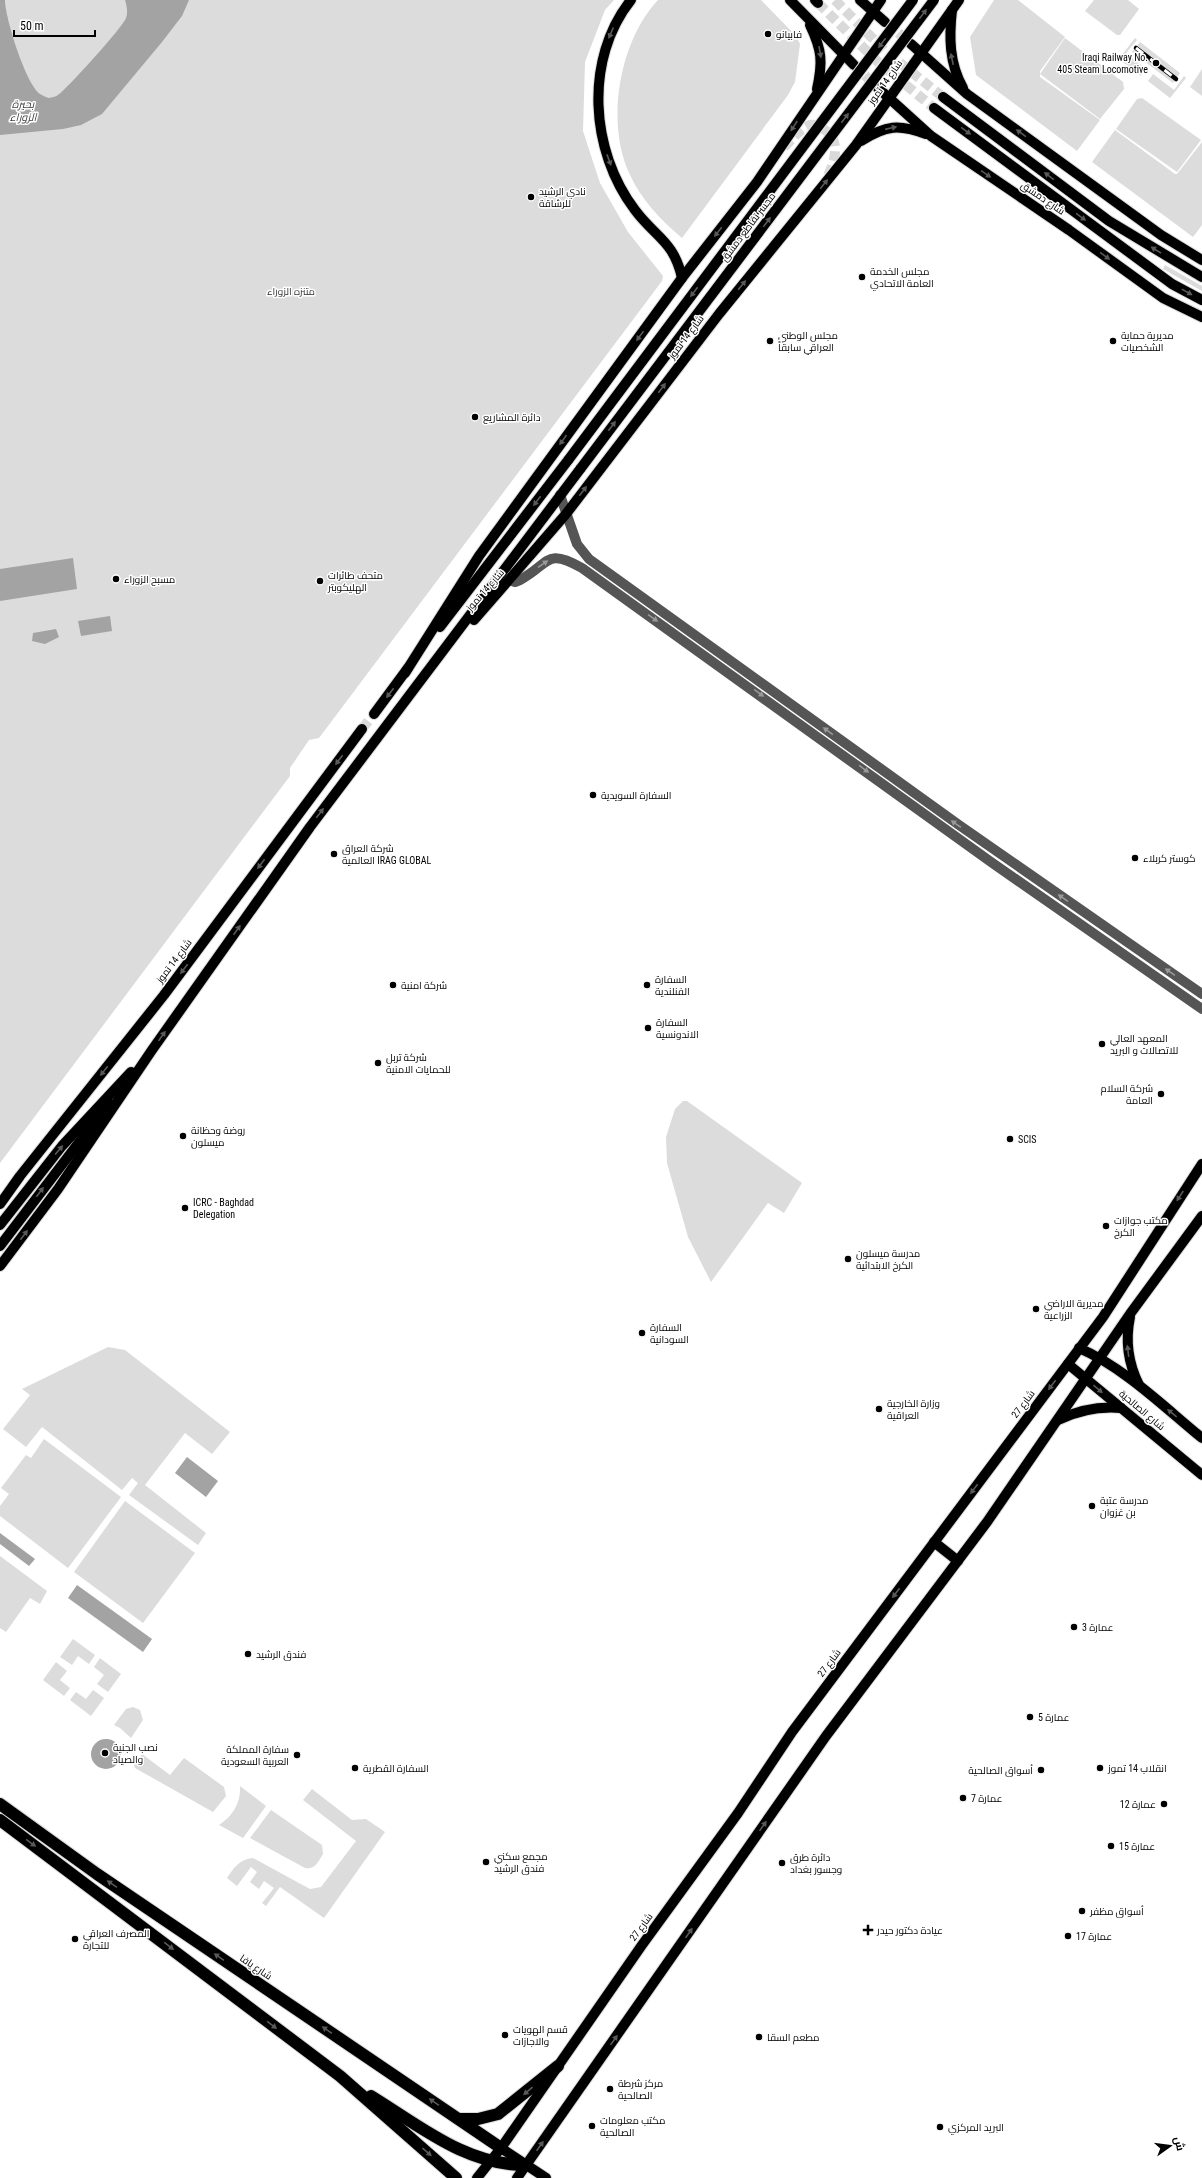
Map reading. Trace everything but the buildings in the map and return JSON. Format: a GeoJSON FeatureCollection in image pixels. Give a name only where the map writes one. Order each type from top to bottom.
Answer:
{"type":"FeatureCollection","features":[{"type":"Feature","properties":{"kind":"highway","name":"شارع يافا"},"geometry":{"type":"LineString","coordinates":[[0,1804],[97,1874],[501,2148]]}},
{"type":"Feature","properties":{"kind":"highway"},"geometry":{"type":"LineString","coordinates":[[0,1820],[340,2076],[456,2178]]}},
{"type":"Feature","properties":{"kind":"highway"},"geometry":{"type":"LineString","coordinates":[[459,2119],[478,2119],[498,2114],[558,2066]]}},
{"type":"Feature","properties":{"kind":"highway"},"geometry":{"type":"LineString","coordinates":[[340,2076],[453,2147],[471,2156],[490,2162],[527,2165]]}},
{"type":"Feature","properties":{"kind":"main road"},"geometry":{"type":"LineString","coordinates":[[631,0],[616,22],[604,50],[599,91],[602,136],[612,168],[624,193],[635,210],[672,250],[679,265],[682,278]]}},
{"type":"Feature","properties":{"kind":"main road"},"geometry":{"type":"LineString","coordinates":[[790,0],[805,17],[854,65]]}},
{"type":"Feature","properties":{"kind":"main road"},"geometry":{"type":"LineString","coordinates":[[860,0],[885,22]]}},
{"type":"Feature","properties":{"kind":"main road","name":"شارع 14 تموز"},"geometry":{"type":"LineString","coordinates":[[405,672],[478,556],[682,278],[757,182],[881,0]]}},
{"type":"Feature","properties":{"kind":"main road","name":"مجسر تقاطع دمشق"},"geometry":{"type":"LineString","coordinates":[[570,459],[913,0]]}},
{"type":"Feature","properties":{"kind":"main road","name":"مجسر تقاطع دمشق"},"geometry":{"type":"LineString","coordinates":[[581,468],[934,0]]}},
{"type":"Feature","properties":{"kind":"main road","name":"شارع 14 تموز"},"geometry":{"type":"LineString","coordinates":[[421,680],[510,580],[566,514],[719,314],[856,145],[959,0]]}},
{"type":"Feature","properties":{"kind":"main road"},"geometry":{"type":"LineString","coordinates":[[952,10],[950,40],[951,54],[960,82],[967,94]]}},
{"type":"Feature","properties":{"kind":"main road"},"geometry":{"type":"LineString","coordinates":[[805,17],[821,51],[822,63],[816,94]]}},
{"type":"Feature","properties":{"kind":"main road"},"geometry":{"type":"LineString","coordinates":[[911,44],[967,94],[1161,235],[1202,260]]}},
{"type":"Feature","properties":{"kind":"main road","name":"شارع دمشق"},"geometry":{"type":"LineString","coordinates":[[878,88],[890,97],[931,136],[1069,230],[1163,298],[1202,317]]}},
{"type":"Feature","properties":{"kind":"main road","name":"شارع دمشق"},"geometry":{"type":"LineString","coordinates":[[943,97],[1109,221],[1202,277]]}},
{"type":"Feature","properties":{"kind":"main road","name":"شارع دمشق"},"geometry":{"type":"LineString","coordinates":[[934,108],[1172,284],[1202,300]]}},
{"type":"Feature","properties":{"kind":"main road"},"geometry":{"type":"LineString","coordinates":[[856,145],[879,131],[892,127],[909,128],[931,136]]}},
{"type":"Feature","properties":{"kind":"main road","name":"شارع 14 تموز"},"geometry":{"type":"LineString","coordinates":[[374,714],[570,459]]}},
{"type":"Feature","properties":{"kind":"main road","name":"شارع 14 تموز"},"geometry":{"type":"LineString","coordinates":[[0,1266],[58,1189],[152,1050],[310,827],[581,468]]}},
{"type":"Feature","properties":{"kind":"main road"},"geometry":{"type":"LineString","coordinates":[[478,556],[477,566],[480,576],[486,581],[494,584],[502,584],[510,580]]}},
{"type":"Feature","properties":{"kind":"main road","name":"شارع 14 تموز"},"geometry":{"type":"LineString","coordinates":[[0,1204],[20,1176],[164,995],[362,729]]}},
{"type":"Feature","properties":{"kind":"main road"},"geometry":{"type":"LineString","coordinates":[[296,818],[310,827]]}},
{"type":"Feature","properties":{"kind":"main road"},"geometry":{"type":"LineString","coordinates":[[0,1246],[76,1144],[152,1050]]}},
{"type":"Feature","properties":{"kind":"main road","name":"شارع 14 تموز"},"geometry":{"type":"LineString","coordinates":[[0,1225],[62,1146],[152,1050]]}},
{"type":"Feature","properties":{"kind":"main road","name":"شارع 27"},"geometry":{"type":"LineString","coordinates":[[477,2178],[501,2148],[642,1945],[738,1813],[792,1732],[1103,1318],[1202,1164]]}},
{"type":"Feature","properties":{"kind":"main road"},"geometry":{"type":"LineString","coordinates":[[0,1193],[20,1176]]}},
{"type":"Feature","properties":{"kind":"main road"},"geometry":{"type":"LineString","coordinates":[[518,2178],[826,1736],[958,1561],[1058,1420],[1130,1314],[1202,1216]]}},
{"type":"Feature","properties":{"kind":"main road"},"geometry":{"type":"LineString","coordinates":[[1130,1314],[1128,1326],[1128,1351],[1134,1376],[1140,1387]]}},
{"type":"Feature","properties":{"kind":"main road","name":"شارع الصالحية"},"geometry":{"type":"LineString","coordinates":[[1079,1348],[1100,1358],[1140,1387],[1202,1438]]}},
{"type":"Feature","properties":{"kind":"main road","name":"شارع الصالحية"},"geometry":{"type":"LineString","coordinates":[[1068,1364],[1202,1475]]}},
{"type":"Feature","properties":{"kind":"main road"},"geometry":{"type":"LineString","coordinates":[[1058,1420],[1082,1410],[1121,1408]]}},
{"type":"Feature","properties":{"kind":"main road"},"geometry":{"type":"LineString","coordinates":[[934,1542],[958,1561]]}},
{"type":"Feature","properties":{"kind":"main road"},"geometry":{"type":"LineString","coordinates":[[501,2148],[546,2178]]}},
{"type":"Feature","properties":{"kind":"street"},"geometry":{"type":"LineString","coordinates":[[560,495],[577,544],[589,559],[947,817],[1202,994]]}},
{"type":"Feature","properties":{"kind":"street"},"geometry":{"type":"LineString","coordinates":[[510,580],[515,582],[520,580],[552,558],[567,559],[582,568],[991,862],[1202,1009]]}},
{"type":"Feature","properties":{"kind":"green space","name":"متنزه الزوراء"},"geometry":{"type":"Polygon","coordinates":[[[0,0],[614,0],[605,10],[585,62],[583,131],[600,183],[628,232],[663,276],[662,281],[319,738],[309,740],[290,768],[290,776],[0,1163],[0,0]]]}},
{"type":"Feature","properties":{"kind":"green space"},"geometry":{"type":"Polygon","coordinates":[[[658,0],[761,0],[796,36],[800,44],[795,82],[788,95],[682,238],[653,210],[640,193],[630,175],[622,155],[618,132],[620,84],[625,60],[634,37],[645,17],[658,0]]]}},
{"type":"Feature","properties":{"kind":"green space"},"geometry":{"type":"Polygon","coordinates":[[[994,0],[1018,0],[1065,37],[1040,71],[1040,77],[1100,120],[1077,151],[976,75],[970,37],[994,0]]]}},
{"type":"Feature","properties":{"kind":"green space"},"geometry":{"type":"Polygon","coordinates":[[[1094,0],[1128,0],[1139,9],[1120,35],[1117,35],[1085,11],[1094,0]]]}},
{"type":"Feature","properties":{"kind":"green space"},"geometry":{"type":"Polygon","coordinates":[[[1065,38],[1123,82],[1124,89],[1100,119],[1040,74],[1065,38]]]}},
{"type":"Feature","properties":{"kind":"green space"},"geometry":{"type":"Polygon","coordinates":[[[1135,38],[1137,40],[1126,53],[1146,69],[1141,76],[1119,59],[1135,38]]]}},
{"type":"Feature","properties":{"kind":"green space"},"geometry":{"type":"Polygon","coordinates":[[[1140,42],[1180,73],[1173,83],[1132,52],[1140,42]]]}},
{"type":"Feature","properties":{"kind":"green space"},"geometry":{"type":"Polygon","coordinates":[[[1202,69],[1202,96],[1190,87],[1202,69]]]}},
{"type":"Feature","properties":{"kind":"green space"},"geometry":{"type":"Polygon","coordinates":[[[1153,74],[1174,90],[1184,76],[1186,78],[1170,98],[1148,81],[1153,74]]]}},
{"type":"Feature","properties":{"kind":"green space"},"geometry":{"type":"Polygon","coordinates":[[[1142,98],[1201,140],[1177,172],[1116,129],[1137,99],[1142,98]]]}},
{"type":"Feature","properties":{"kind":"green space"},"geometry":{"type":"Polygon","coordinates":[[[1115,130],[1175,174],[1177,174],[1202,142],[1202,225],[1193,237],[1092,162],[1115,130]]]}},
{"type":"Feature","properties":{"kind":"green space"},"geometry":{"type":"Polygon","coordinates":[[[1165,265],[1202,286],[1202,291],[1163,269],[1165,265]]]}},
{"type":"Feature","properties":{"kind":"green space"},"geometry":{"type":"Polygon","coordinates":[[[683,1101],[687,1101],[802,1183],[784,1213],[768,1203],[711,1282],[688,1237],[667,1163],[666,1137],[675,1109],[683,1101]]]}},
{"type":"Feature","properties":{"kind":"green space"},"geometry":{"type":"Polygon","coordinates":[[[108,1347],[125,1350],[230,1432],[212,1454],[185,1433],[145,1485],[206,1533],[198,1545],[129,1495],[138,1483],[132,1478],[122,1490],[42,1427],[26,1447],[3,1429],[30,1395],[22,1389],[108,1347]]]}},
{"type":"Feature","properties":{"kind":"green space"},"geometry":{"type":"Polygon","coordinates":[[[44,1439],[121,1497],[68,1568],[0,1516],[0,1506],[9,1494],[1,1488],[26,1455],[31,1458],[44,1439]]]}},
{"type":"Feature","properties":{"kind":"green space"},"geometry":{"type":"Polygon","coordinates":[[[125,1501],[195,1553],[143,1623],[74,1572],[125,1501]]]}},
{"type":"Feature","properties":{"kind":"green space"},"geometry":{"type":"Polygon","coordinates":[[[0,1556],[47,1591],[40,1604],[30,1598],[6,1632],[0,1628],[0,1556]]]}},
{"type":"Feature","properties":{"kind":"green space"},"geometry":{"type":"Polygon","coordinates":[[[73,1639],[95,1655],[89,1664],[78,1656],[72,1665],[60,1657],[73,1639]]]}},
{"type":"Feature","properties":{"kind":"green space"},"geometry":{"type":"Polygon","coordinates":[[[100,1658],[121,1674],[108,1692],[97,1684],[104,1675],[94,1667],[100,1658]]]}},
{"type":"Feature","properties":{"kind":"green space"},"geometry":{"type":"Polygon","coordinates":[[[56,1662],[67,1671],[60,1680],[70,1688],[64,1696],[43,1680],[56,1662]]]}},
{"type":"Feature","properties":{"kind":"green space"},"geometry":{"type":"Polygon","coordinates":[[[93,1690],[104,1698],[91,1716],[70,1700],[76,1692],[86,1699],[93,1690]]]}},
{"type":"Feature","properties":{"kind":"green space"},"geometry":{"type":"Polygon","coordinates":[[[133,1707],[140,1710],[143,1720],[131,1738],[120,1728],[114,1725],[126,1709],[133,1707]]]}},
{"type":"Feature","properties":{"kind":"green space"},"geometry":{"type":"Polygon","coordinates":[[[142,1754],[170,1775],[184,1758],[224,1787],[226,1796],[213,1812],[135,1768],[134,1765],[142,1754]]]}},
{"type":"Feature","properties":{"kind":"green space"},"geometry":{"type":"Polygon","coordinates":[[[240,1786],[266,1806],[243,1838],[219,1825],[228,1818],[235,1808],[239,1798],[240,1786]]]}},
{"type":"Feature","properties":{"kind":"green space"},"geometry":{"type":"Polygon","coordinates":[[[312,1789],[352,1820],[366,1819],[385,1832],[324,1918],[280,1887],[266,1906],[262,1903],[274,1888],[264,1881],[259,1889],[250,1882],[257,1872],[251,1867],[237,1886],[227,1878],[240,1862],[253,1858],[310,1889],[321,1887],[356,1841],[303,1800],[312,1789]]]}},
{"type":"Feature","properties":{"kind":"green space"},"geometry":{"type":"Polygon","coordinates":[[[271,1810],[322,1845],[323,1854],[314,1867],[305,1868],[250,1838],[271,1810]]]}},
{"type":"Feature","properties":{"kind":"water","name":"بحيرة الزوراء"},"geometry":{"type":"Polygon","coordinates":[[[0,0],[5,0],[12,35],[23,65],[34,88],[43,96],[49,98],[57,96],[72,82],[123,24],[127,16],[125,0],[189,0],[182,16],[102,114],[81,125],[63,129],[0,135],[0,0]]]}},
{"type":"Feature","properties":{"kind":"water"},"geometry":{"type":"Polygon","coordinates":[[[73,558],[77,589],[0,601],[0,569],[73,558]]]}},
{"type":"Feature","properties":{"kind":"water"},"geometry":{"type":"Polygon","coordinates":[[[110,616],[112,631],[81,636],[78,621],[110,616]]]}},
{"type":"Feature","properties":{"kind":"water"},"geometry":{"type":"Polygon","coordinates":[[[56,629],[59,637],[45,644],[32,641],[33,633],[56,629]]]}},
{"type":"Feature","properties":{"kind":"water"},"geometry":{"type":"Polygon","coordinates":[[[187,1457],[218,1481],[206,1497],[175,1473],[187,1457]]]}},
{"type":"Feature","properties":{"kind":"water"},"geometry":{"type":"Polygon","coordinates":[[[0,1533],[35,1559],[29,1566],[0,1544],[0,1533]]]}},
{"type":"Feature","properties":{"kind":"water"},"geometry":{"type":"Polygon","coordinates":[[[77,1585],[152,1639],[143,1652],[68,1598],[77,1585]]]}},
{"type":"Feature","properties":{"kind":"water"},"geometry":{"type":"Polygon","coordinates":[[[106,1739],[117,1743],[121,1754],[117,1765],[106,1769],[95,1765],[91,1754],[95,1743],[106,1739]]]}},
{"type":"Feature","properties":{"kind":"tunnel"},"geometry":{"type":"LineString","coordinates":[[835,0],[885,51],[943,97]]}},
{"type":"Feature","properties":{"kind":"tunnel"},"geometry":{"type":"LineString","coordinates":[[818,3],[878,62],[934,108]]}},
{"type":"Feature","properties":{"kind":"tunnel"},"geometry":{"type":"LineString","coordinates":[[887,23],[911,44]]}},
{"type":"Feature","properties":{"kind":"tunnel"},"geometry":{"type":"LineString","coordinates":[[854,65],[878,88]]}},
{"type":"Feature","properties":{"kind":"tunnel"},"geometry":{"type":"LineString","coordinates":[[784,147],[799,132],[810,125],[816,125],[825,130],[833,140],[835,147],[834,159],[827,178]]}},
{"type":"Feature","properties":{"kind":"tunnel"},"geometry":{"type":"LineString","coordinates":[[362,729],[374,714]]}},
{"type":"Feature","properties":{"kind":"railway"},"geometry":{"type":"LineString","coordinates":[[1136,48],[1176,79]]}},
{"type":"Feature","properties":{"kind":"place","name":"فابيانو"},"geometry":{"type":"Point","coordinates":[768,34]}},
{"type":"Feature","properties":{"kind":"place","name":"Iraqi Railway No. 405 Steam Locomotive"},"geometry":{"type":"Point","coordinates":[1156,63]}},
{"type":"Feature","properties":{"kind":"place","name":"نادي الرشيد للرشاقة"},"geometry":{"type":"Point","coordinates":[531,197]}},
{"type":"Feature","properties":{"kind":"place","name":"مجلس الخدمة العامة الاتحادي"},"geometry":{"type":"Point","coordinates":[862,277]}},
{"type":"Feature","properties":{"kind":"place","name":"مجلس الوطني العراقي سابقاً"},"geometry":{"type":"Point","coordinates":[770,341]}},
{"type":"Feature","properties":{"kind":"place","name":"مديرية حماية الشخصيات"},"geometry":{"type":"Point","coordinates":[1113,341]}},
{"type":"Feature","properties":{"kind":"place","name":"دائرة المشاريع"},"geometry":{"type":"Point","coordinates":[475,417]}},
{"type":"Feature","properties":{"kind":"place","name":"مسبح الزوراء"},"geometry":{"type":"Point","coordinates":[116,579]}},
{"type":"Feature","properties":{"kind":"place","name":"متحف طائرات الهليكوبتر"},"geometry":{"type":"Point","coordinates":[320,581]}},
{"type":"Feature","properties":{"kind":"place","name":"السفارة السويدية"},"geometry":{"type":"Point","coordinates":[593,795]}},
{"type":"Feature","properties":{"kind":"place","name":"شركة العراق العالمية IRAG GLOBAL"},"geometry":{"type":"Point","coordinates":[334,854]}},
{"type":"Feature","properties":{"kind":"place","name":"كوستر كربلاء"},"geometry":{"type":"Point","coordinates":[1135,858]}},
{"type":"Feature","properties":{"kind":"place","name":"شركة امنية"},"geometry":{"type":"Point","coordinates":[393,985]}},
{"type":"Feature","properties":{"kind":"place","name":"السفارة الفنلندية"},"geometry":{"type":"Point","coordinates":[647,985]}},
{"type":"Feature","properties":{"kind":"place","name":"السفارة الاندونسية"},"geometry":{"type":"Point","coordinates":[648,1028]}},
{"type":"Feature","properties":{"kind":"place","name":"المعهد العالي للاتصالات و البريد"},"geometry":{"type":"Point","coordinates":[1102,1044]}},
{"type":"Feature","properties":{"kind":"place","name":"شركة تربل للحمايات الامنية"},"geometry":{"type":"Point","coordinates":[378,1063]}},
{"type":"Feature","properties":{"kind":"place","name":"شركة السلام العامة"},"geometry":{"type":"Point","coordinates":[1161,1094]}},
{"type":"Feature","properties":{"kind":"place","name":"روضة وحظانة ميسلون"},"geometry":{"type":"Point","coordinates":[183,1136]}},
{"type":"Feature","properties":{"kind":"place","name":"SCIS"},"geometry":{"type":"Point","coordinates":[1010,1139]}},
{"type":"Feature","properties":{"kind":"place","name":"ICRC - Baghdad Delegation"},"geometry":{"type":"Point","coordinates":[185,1208]}},
{"type":"Feature","properties":{"kind":"place","name":"مكتب جوازات الكرخ"},"geometry":{"type":"Point","coordinates":[1106,1226]}},
{"type":"Feature","properties":{"kind":"place","name":"مدرسة ميسلون الكرخ الابتدائية"},"geometry":{"type":"Point","coordinates":[848,1259]}},
{"type":"Feature","properties":{"kind":"place","name":"مديرية الاراضي الزراعية"},"geometry":{"type":"Point","coordinates":[1036,1309]}},
{"type":"Feature","properties":{"kind":"place","name":"السفارة السودانية"},"geometry":{"type":"Point","coordinates":[642,1333]}},
{"type":"Feature","properties":{"kind":"place","name":"وزارة الخارجية العراقية"},"geometry":{"type":"Point","coordinates":[879,1409]}},
{"type":"Feature","properties":{"kind":"place","name":"مدرسة عتبة بن غزوان"},"geometry":{"type":"Point","coordinates":[1092,1506]}},
{"type":"Feature","properties":{"kind":"place","name":"عمارة 3"},"geometry":{"type":"Point","coordinates":[1074,1627]}},
{"type":"Feature","properties":{"kind":"place","name":"فندق الرشيد"},"geometry":{"type":"Point","coordinates":[248,1654]}},
{"type":"Feature","properties":{"kind":"place","name":"عمارة 5"},"geometry":{"type":"Point","coordinates":[1030,1717]}},
{"type":"Feature","properties":{"kind":"place","name":"نصب الجنية والصياد"},"geometry":{"type":"Point","coordinates":[105,1753]}},
{"type":"Feature","properties":{"kind":"place","name":"سفارة المملكة العربية السعودية"},"geometry":{"type":"Point","coordinates":[297,1755]}},
{"type":"Feature","properties":{"kind":"place","name":"السفارة القطرية"},"geometry":{"type":"Point","coordinates":[355,1768]}},
{"type":"Feature","properties":{"kind":"place","name":"انقلاب 14 تموز"},"geometry":{"type":"Point","coordinates":[1100,1768]}},
{"type":"Feature","properties":{"kind":"place","name":"أسواق الصالحية"},"geometry":{"type":"Point","coordinates":[1041,1770]}},
{"type":"Feature","properties":{"kind":"place","name":"عمارة 7"},"geometry":{"type":"Point","coordinates":[963,1798]}},
{"type":"Feature","properties":{"kind":"place","name":"عمارة 12"},"geometry":{"type":"Point","coordinates":[1164,1804]}},
{"type":"Feature","properties":{"kind":"place","name":"عمارة 15"},"geometry":{"type":"Point","coordinates":[1111,1846]}},
{"type":"Feature","properties":{"kind":"place","name":"مجمع سكني فندق الرشيد"},"geometry":{"type":"Point","coordinates":[486,1862]}},
{"type":"Feature","properties":{"kind":"place","name":"دائرة طرق وجسور بغداد"},"geometry":{"type":"Point","coordinates":[782,1863]}},
{"type":"Feature","properties":{"kind":"place","name":"أسواق مظفر"},"geometry":{"type":"Point","coordinates":[1082,1911]}},
{"type":"Feature","properties":{"kind":"place","name":"عيادة دكتور حيدر"},"geometry":{"type":"Point","coordinates":[868,1930]}},
{"type":"Feature","properties":{"kind":"place","name":"عمارة 17"},"geometry":{"type":"Point","coordinates":[1068,1936]}},
{"type":"Feature","properties":{"kind":"place","name":"المصرف العراقي للتجارة"},"geometry":{"type":"Point","coordinates":[75,1939]}},
{"type":"Feature","properties":{"kind":"place","name":"قسم الهويات والاجازات"},"geometry":{"type":"Point","coordinates":[505,2035]}},
{"type":"Feature","properties":{"kind":"place","name":"مطعم السقا"},"geometry":{"type":"Point","coordinates":[759,2037]}},
{"type":"Feature","properties":{"kind":"place","name":"مركز شرطة الصالحية"},"geometry":{"type":"Point","coordinates":[610,2089]}},
{"type":"Feature","properties":{"kind":"place","name":"مكتب معلومات الصالحية"},"geometry":{"type":"Point","coordinates":[592,2126]}},
{"type":"Feature","properties":{"kind":"place","name":"البريد المركزي"},"geometry":{"type":"Point","coordinates":[940,2127]}}]}
